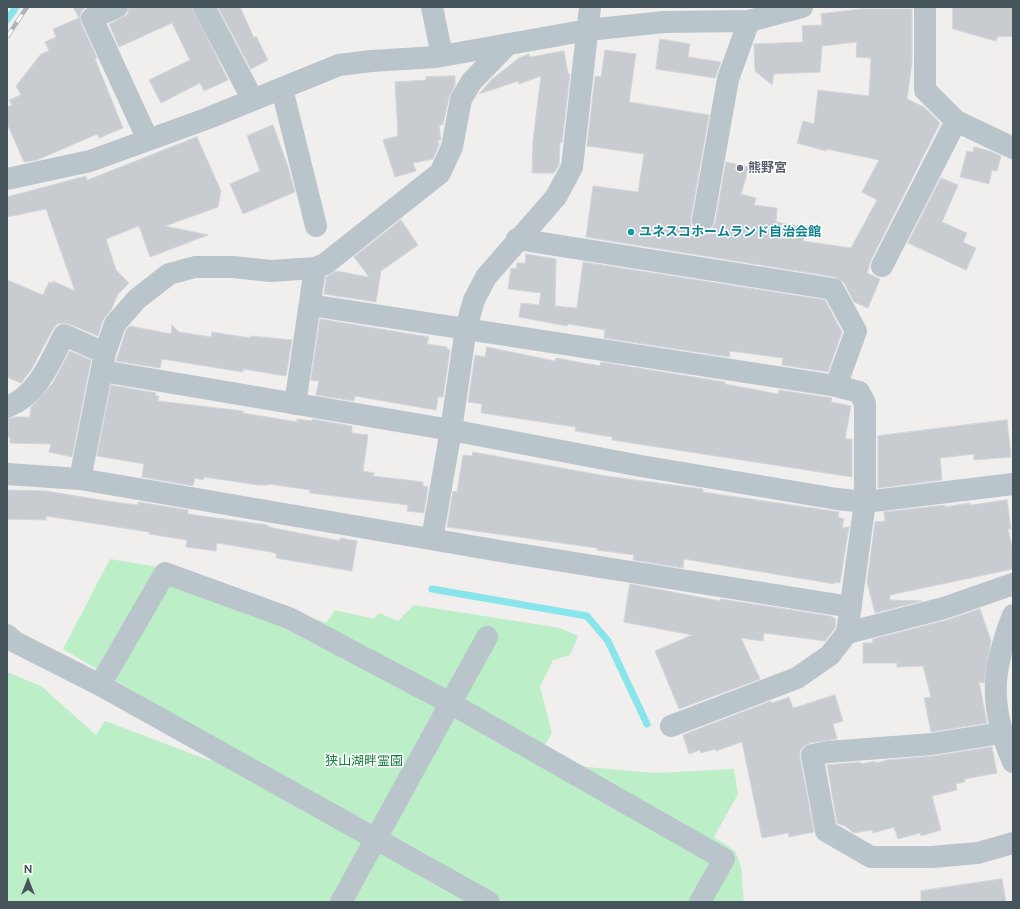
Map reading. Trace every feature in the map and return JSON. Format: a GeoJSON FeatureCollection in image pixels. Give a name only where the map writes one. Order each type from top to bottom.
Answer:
{"type":"FeatureCollection","features":[{"type":"Feature","properties":{"kind":"street"},"geometry":{"type":"LineString","coordinates":[[117,7],[92,18],[148,140]]}},
{"type":"Feature","properties":{"kind":"street"},"geometry":{"type":"LineString","coordinates":[[204,7],[252,100]]}},
{"type":"Feature","properties":{"kind":"street"},"geometry":{"type":"LineString","coordinates":[[432,7],[442,56]]}},
{"type":"Feature","properties":{"kind":"street"},"geometry":{"type":"LineString","coordinates":[[432,539],[451,430],[466,328],[474,300],[486,276],[517,239],[556,197],[572,167],[590,7]]}},
{"type":"Feature","properties":{"kind":"street"},"geometry":{"type":"LineString","coordinates":[[12,174],[90,161],[282,89],[309,76],[339,65],[442,56],[588,30],[664,22],[749,21],[802,7]]}},
{"type":"Feature","properties":{"kind":"street"},"geometry":{"type":"LineString","coordinates":[[925,7],[926,90],[956,121],[1013,148]]}},
{"type":"Feature","properties":{"kind":"street"},"geometry":{"type":"LineString","coordinates":[[703,220],[728,79],[749,21]]}},
{"type":"Feature","properties":{"kind":"street"},"geometry":{"type":"LineString","coordinates":[[80,480],[103,362],[115,324],[137,299],[169,274],[195,267],[233,267],[271,271],[315,268],[325,264],[440,173],[452,147],[461,99],[472,81],[508,44]]}},
{"type":"Feature","properties":{"kind":"street"},"geometry":{"type":"LineString","coordinates":[[282,89],[316,226]]}},
{"type":"Feature","properties":{"kind":"street"},"geometry":{"type":"LineString","coordinates":[[882,266],[956,121]]}},
{"type":"Feature","properties":{"kind":"street"},"geometry":{"type":"LineString","coordinates":[[517,239],[832,289],[856,330],[836,386]]}},
{"type":"Feature","properties":{"kind":"street"},"geometry":{"type":"LineString","coordinates":[[295,404],[315,268]]}},
{"type":"Feature","properties":{"kind":"street"},"geometry":{"type":"LineString","coordinates":[[310,305],[836,386],[859,392],[865,403],[865,502],[852,607],[847,633],[830,656],[797,678],[671,726]]}},
{"type":"Feature","properties":{"kind":"street"},"geometry":{"type":"LineString","coordinates":[[7,407],[16,403],[36,387],[64,335],[103,362],[295,404],[451,430],[649,467],[837,499],[865,502],[1013,484]]}},
{"type":"Feature","properties":{"kind":"street"},"geometry":{"type":"LineString","coordinates":[[7,474],[80,480],[506,552],[852,607]]}},
{"type":"Feature","properties":{"kind":"street"},"geometry":{"type":"LineString","coordinates":[[100,685],[165,573],[289,618],[450,703],[724,859],[700,902]]}},
{"type":"Feature","properties":{"kind":"street"},"geometry":{"type":"LineString","coordinates":[[847,633],[944,608],[1013,584]]}},
{"type":"Feature","properties":{"kind":"street"},"geometry":{"type":"LineString","coordinates":[[1013,615],[1002,644],[1006,656],[995,681],[1001,733],[1013,762]]}},
{"type":"Feature","properties":{"kind":"street"},"geometry":{"type":"LineString","coordinates":[[7,635],[15,642],[100,685],[489,902]]}},
{"type":"Feature","properties":{"kind":"street"},"geometry":{"type":"LineString","coordinates":[[341,902],[487,637]]}},
{"type":"Feature","properties":{"kind":"street"},"geometry":{"type":"LineString","coordinates":[[1001,733],[932,744],[828,752],[812,755],[826,831],[871,857],[932,857],[978,853],[1013,843]]}},
{"type":"Feature","properties":{"kind":"green space","name":"狭山湖畔霊園"},"geometry":{"type":"Polygon","coordinates":[[[110,559],[182,571],[326,623],[335,610],[374,619],[379,613],[398,621],[414,605],[560,628],[578,636],[570,655],[553,660],[540,687],[552,733],[544,747],[575,766],[654,773],[734,769],[738,794],[714,837],[735,851],[741,867],[744,902],[7,902],[7,672],[41,686],[96,735],[105,721],[211,761],[222,744],[63,649],[110,559]]]}},
{"type":"Feature","properties":{"kind":"building"},"geometry":{"type":"Polygon","coordinates":[[[73,7],[86,7],[80,16],[81,23],[97,58],[95,59],[123,128],[99,138],[97,134],[37,160],[24,162],[7,123],[7,107],[12,105],[9,100],[21,95],[16,86],[41,54],[49,51],[45,42],[56,37],[53,29],[79,18],[73,7]]]}},
{"type":"Feature","properties":{"kind":"building"},"geometry":{"type":"Polygon","coordinates":[[[129,7],[192,7],[228,80],[204,91],[200,83],[161,103],[149,80],[190,60],[172,23],[119,47],[109,24],[127,15],[129,7]]]}},
{"type":"Feature","properties":{"kind":"building"},"geometry":{"type":"Polygon","coordinates":[[[218,7],[240,7],[254,38],[256,36],[268,60],[251,69],[218,7]]]}},
{"type":"Feature","properties":{"kind":"building"},"geometry":{"type":"Polygon","coordinates":[[[953,7],[1013,7],[1013,36],[997,37],[996,41],[953,29],[953,7]]]}},
{"type":"Feature","properties":{"kind":"building"},"geometry":{"type":"Polygon","coordinates":[[[861,9],[912,9],[912,62],[907,99],[924,107],[940,123],[871,260],[867,273],[880,279],[868,308],[854,302],[844,283],[835,277],[586,237],[593,186],[638,192],[644,154],[587,146],[595,76],[601,77],[605,50],[636,54],[629,102],[709,115],[691,218],[691,225],[695,230],[708,232],[715,223],[726,162],[749,167],[741,194],[756,198],[754,205],[777,208],[776,222],[805,227],[803,241],[851,248],[877,200],[862,192],[879,160],[827,149],[826,151],[797,143],[803,121],[814,124],[818,90],[869,96],[871,58],[856,57],[857,42],[822,46],[820,72],[774,74],[772,85],[755,71],[754,44],[803,42],[802,26],[822,25],[821,14],[861,9]]]}},
{"type":"Feature","properties":{"kind":"building"},"geometry":{"type":"Polygon","coordinates":[[[660,39],[690,44],[688,57],[721,62],[715,78],[656,69],[660,39]]]}},
{"type":"Feature","properties":{"kind":"building"},"geometry":{"type":"Polygon","coordinates":[[[564,51],[568,74],[570,74],[562,143],[560,142],[559,165],[554,173],[532,173],[533,140],[541,76],[519,84],[518,81],[479,94],[491,80],[519,58],[529,54],[530,57],[564,51]]]}},
{"type":"Feature","properties":{"kind":"building"},"geometry":{"type":"Polygon","coordinates":[[[455,76],[455,85],[449,97],[443,125],[439,125],[441,140],[438,140],[439,145],[433,159],[413,163],[416,171],[395,177],[383,140],[398,136],[395,82],[426,80],[426,77],[455,76]]]}},
{"type":"Feature","properties":{"kind":"building"},"geometry":{"type":"Polygon","coordinates":[[[273,125],[295,192],[243,214],[230,184],[260,171],[247,136],[273,125]]]}},
{"type":"Feature","properties":{"kind":"building"},"geometry":{"type":"Polygon","coordinates":[[[197,137],[221,191],[218,207],[165,226],[208,235],[150,257],[139,226],[106,239],[116,270],[129,283],[118,294],[111,310],[103,320],[98,336],[69,324],[57,324],[31,370],[21,383],[7,377],[7,280],[43,295],[49,282],[52,283],[53,281],[75,291],[46,209],[7,217],[7,197],[86,176],[87,180],[197,137]]]}},
{"type":"Feature","properties":{"kind":"building"},"geometry":{"type":"Polygon","coordinates":[[[974,147],[990,151],[1001,156],[997,171],[992,170],[989,184],[960,177],[967,151],[973,152],[974,147]]]}},
{"type":"Feature","properties":{"kind":"building"},"geometry":{"type":"Polygon","coordinates":[[[941,178],[958,185],[942,222],[967,233],[963,242],[976,248],[966,270],[908,243],[941,178]]]}},
{"type":"Feature","properties":{"kind":"building"},"geometry":{"type":"Polygon","coordinates":[[[401,220],[418,245],[381,271],[376,302],[324,294],[326,277],[336,271],[369,277],[354,257],[401,220]]]}},
{"type":"Feature","properties":{"kind":"building"},"geometry":{"type":"Polygon","coordinates":[[[526,254],[556,259],[555,306],[577,308],[583,262],[825,300],[842,332],[828,372],[782,365],[783,358],[730,351],[729,357],[604,338],[605,330],[568,324],[567,326],[519,317],[521,303],[539,305],[541,293],[508,289],[511,268],[516,269],[517,263],[525,263],[526,254]]]}},
{"type":"Feature","properties":{"kind":"building"},"geometry":{"type":"Polygon","coordinates":[[[320,319],[429,337],[427,344],[447,347],[447,349],[450,350],[443,397],[438,397],[436,410],[355,396],[354,401],[316,395],[319,381],[311,380],[320,319]]]}},
{"type":"Feature","properties":{"kind":"building"},"geometry":{"type":"Polygon","coordinates":[[[172,325],[179,332],[211,337],[212,332],[250,338],[251,336],[292,340],[286,376],[243,369],[243,372],[162,359],[160,368],[116,361],[126,330],[130,326],[171,334],[172,325]]]}},
{"type":"Feature","properties":{"kind":"building"},"geometry":{"type":"Polygon","coordinates":[[[487,347],[555,361],[556,358],[600,366],[601,362],[725,382],[725,384],[778,394],[779,390],[832,398],[831,402],[851,406],[845,439],[852,439],[852,477],[612,440],[612,437],[575,431],[576,427],[481,413],[482,404],[468,402],[475,355],[485,357],[487,347]]]}},
{"type":"Feature","properties":{"kind":"building"},"geometry":{"type":"Polygon","coordinates":[[[70,351],[91,360],[72,457],[49,452],[51,444],[10,443],[10,437],[8,437],[8,419],[15,417],[30,417],[31,407],[52,384],[70,351]]]}},
{"type":"Feature","properties":{"kind":"building"},"geometry":{"type":"Polygon","coordinates":[[[111,385],[156,393],[155,396],[159,396],[158,401],[243,411],[243,413],[297,422],[297,419],[312,421],[312,419],[352,426],[352,433],[368,435],[363,471],[374,473],[373,476],[423,482],[423,486],[428,487],[424,513],[407,511],[408,505],[310,493],[310,490],[269,484],[258,485],[204,477],[203,480],[195,478],[193,486],[142,477],[144,464],[97,456],[111,385]]]}},
{"type":"Feature","properties":{"kind":"building"},"geometry":{"type":"Polygon","coordinates":[[[1007,420],[1011,457],[974,460],[974,454],[940,458],[942,480],[878,488],[878,436],[1007,420]]]}},
{"type":"Feature","properties":{"kind":"building"},"geometry":{"type":"Polygon","coordinates":[[[473,452],[606,476],[703,489],[703,492],[839,512],[838,517],[844,519],[842,528],[849,527],[840,583],[835,582],[835,584],[684,559],[683,568],[633,560],[634,555],[597,550],[597,548],[447,527],[453,491],[457,492],[463,455],[472,456],[473,452]]]}},
{"type":"Feature","properties":{"kind":"building"},"geometry":{"type":"Polygon","coordinates":[[[7,490],[46,491],[138,505],[138,502],[188,510],[188,514],[268,525],[267,526],[273,528],[340,541],[340,538],[357,541],[352,571],[276,558],[277,554],[271,552],[217,543],[216,551],[186,547],[187,540],[149,534],[149,532],[46,516],[46,520],[7,519],[7,490]]]}},
{"type":"Feature","properties":{"kind":"building"},"geometry":{"type":"Polygon","coordinates":[[[1007,500],[1011,529],[1008,529],[1013,551],[1013,569],[890,595],[890,600],[922,601],[875,613],[867,582],[875,522],[885,521],[884,512],[945,505],[945,507],[970,503],[970,505],[1007,500]]]}},
{"type":"Feature","properties":{"kind":"building"},"geometry":{"type":"Polygon","coordinates":[[[630,584],[720,601],[721,599],[830,616],[836,619],[835,628],[825,641],[764,633],[763,641],[741,638],[760,679],[679,709],[655,651],[692,635],[624,622],[630,584]]]}},
{"type":"Feature","properties":{"kind":"building"},"geometry":{"type":"Polygon","coordinates":[[[980,609],[991,641],[984,683],[979,682],[987,723],[931,732],[924,698],[931,697],[923,666],[897,667],[897,663],[863,663],[863,643],[873,643],[873,639],[947,620],[980,609]]]}},
{"type":"Feature","properties":{"kind":"building"},"geometry":{"type":"Polygon","coordinates":[[[835,695],[843,721],[833,724],[837,739],[810,743],[804,746],[800,751],[814,832],[789,837],[788,833],[762,838],[742,742],[716,751],[715,749],[701,753],[700,750],[689,754],[683,735],[771,701],[772,703],[789,697],[793,708],[835,695]]]}},
{"type":"Feature","properties":{"kind":"building"},"geometry":{"type":"Polygon","coordinates":[[[992,747],[997,773],[964,779],[965,782],[956,784],[957,790],[932,796],[941,830],[921,836],[920,833],[898,839],[894,827],[873,833],[872,830],[854,833],[845,826],[837,823],[827,765],[860,762],[861,764],[875,761],[876,763],[887,760],[933,756],[992,747]]]}},
{"type":"Feature","properties":{"kind":"building"},"geometry":{"type":"Polygon","coordinates":[[[1002,879],[1006,902],[921,902],[921,891],[1002,879]]]}},
{"type":"Feature","properties":{"kind":"waterway"},"geometry":{"type":"LineString","coordinates":[[7,20],[16,7]]}},
{"type":"Feature","properties":{"kind":"waterway"},"geometry":{"type":"LineString","coordinates":[[432,589],[587,616],[608,641],[647,724]]}},
{"type":"Feature","properties":{"kind":"railway"},"geometry":{"type":"LineString","coordinates":[[7,37],[27,7]]}},
{"type":"Feature","properties":{"kind":"place","name":"熊野宮"},"geometry":{"type":"Point","coordinates":[740,168]}},
{"type":"Feature","properties":{"kind":"place","name":"ユネスコホームランド自治会館"},"geometry":{"type":"Point","coordinates":[631,232]}}]}
